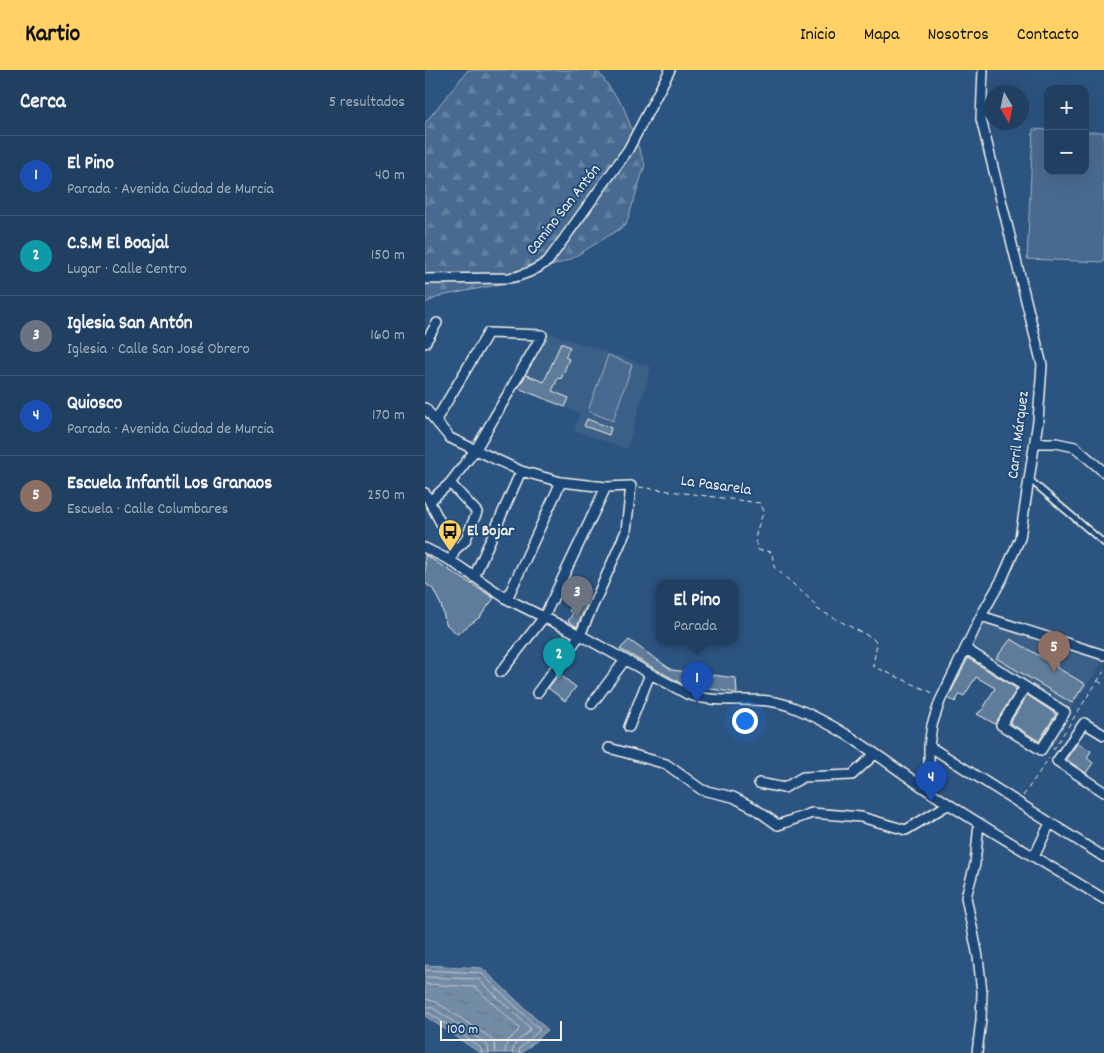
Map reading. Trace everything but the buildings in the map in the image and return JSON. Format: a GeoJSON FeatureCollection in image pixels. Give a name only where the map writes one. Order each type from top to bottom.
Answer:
{"type":"FeatureCollection","features":[{"type":"Feature","properties":{"kind":"street","name":"Camino San Antón"},"geometry":{"type":"LineString","coordinates":[[425,279],[509,278],[537,269],[548,261],[628,150],[670,70]]}},
{"type":"Feature","properties":{"kind":"street","name":"Carril Márquez"},"geometry":{"type":"LineString","coordinates":[[929,791],[929,746],[932,725],[981,616],[1002,579],[1020,538],[1038,422],[1042,365],[981,119],[983,70]]}},
{"type":"Feature","properties":{"kind":"street"},"geometry":{"type":"LineString","coordinates":[[425,342],[437,323]]}},
{"type":"Feature","properties":{"kind":"street"},"geometry":{"type":"LineString","coordinates":[[436,420],[488,332],[543,336],[476,449],[450,483],[427,497],[455,550]]}},
{"type":"Feature","properties":{"kind":"street"},"geometry":{"type":"LineString","coordinates":[[425,408],[450,438],[521,471],[561,482],[605,487],[631,486],[625,531],[580,635],[537,692]]}},
{"type":"Feature","properties":{"kind":"street"},"geometry":{"type":"LineString","coordinates":[[1035,444],[1056,443],[1075,447],[1104,472]]}},
{"type":"Feature","properties":{"kind":"street"},"geometry":{"type":"LineString","coordinates":[[474,577],[521,471]]}},
{"type":"Feature","properties":{"kind":"street"},"geometry":{"type":"LineString","coordinates":[[507,599],[561,482]]}},
{"type":"Feature","properties":{"kind":"street"},"geometry":{"type":"LineString","coordinates":[[450,483],[477,512],[465,541],[455,550],[451,561]]}},
{"type":"Feature","properties":{"kind":"street"},"geometry":{"type":"LineString","coordinates":[[501,672],[544,617],[605,487]]}},
{"type":"Feature","properties":{"kind":"street"},"geometry":{"type":"LineString","coordinates":[[425,548],[451,561],[507,599],[580,635],[675,689],[697,697],[722,700],[763,699],[784,704],[826,722],[949,804],[1104,900]]}},
{"type":"Feature","properties":{"kind":"street"},"geometry":{"type":"LineString","coordinates":[[981,616],[1104,655]]}},
{"type":"Feature","properties":{"kind":"street"},"geometry":{"type":"LineString","coordinates":[[967,649],[1025,687],[1063,716],[1041,750],[1001,725],[1025,687]]}},
{"type":"Feature","properties":{"kind":"street"},"geometry":{"type":"LineString","coordinates":[[592,704],[625,660]]}},
{"type":"Feature","properties":{"kind":"street"},"geometry":{"type":"LineString","coordinates":[[629,727],[650,674]]}},
{"type":"Feature","properties":{"kind":"street"},"geometry":{"type":"LineString","coordinates":[[1104,735],[1084,723],[1057,761],[1104,792]]}},
{"type":"Feature","properties":{"kind":"street"},"geometry":{"type":"LineString","coordinates":[[929,746],[1104,857]]}},
{"type":"Feature","properties":{"kind":"street"},"geometry":{"type":"LineString","coordinates":[[609,748],[666,764],[702,790],[733,797],[754,808],[778,826],[812,813],[861,817],[906,830],[949,804]]}},
{"type":"Feature","properties":{"kind":"street"},"geometry":{"type":"LineString","coordinates":[[759,783],[784,788],[803,777],[852,775],[875,754]]}},
{"type":"Feature","properties":{"kind":"street"},"geometry":{"type":"LineString","coordinates":[[977,1053],[982,992],[978,958],[966,897],[975,864],[979,822]]}},
{"type":"Feature","properties":{"kind":"street"},"geometry":{"type":"LineString","coordinates":[[1035,857],[1049,823]]}},
{"type":"Feature","properties":{"kind":"lane"},"geometry":{"type":"LineString","coordinates":[[1029,479],[1104,543]]}},
{"type":"Feature","properties":{"kind":"path","name":"La Pasarela"},"geometry":{"type":"LineString","coordinates":[[631,486],[760,503],[764,511],[756,533],[755,542],[758,550],[772,552],[774,567],[812,601],[817,609],[872,638],[877,643],[873,666],[943,697]]}},
{"type":"Feature","properties":{"kind":"path"},"geometry":{"type":"LineString","coordinates":[[1019,804],[1104,671]]}},
{"type":"Feature","properties":{"kind":"path"},"geometry":{"type":"LineString","coordinates":[[1098,681],[1104,685]]}},
{"type":"Feature","properties":{"kind":"path"},"geometry":{"type":"LineString","coordinates":[[1063,716],[1069,726],[1078,731]]}},
{"type":"Feature","properties":{"kind":"shaded area"},"geometry":{"type":"Polygon","coordinates":[[[549,333],[651,367],[627,449],[574,430],[580,413],[517,388],[549,333]]]}},
{"type":"Feature","properties":{"kind":"shaded area"},"geometry":{"type":"Polygon","coordinates":[[[988,621],[1104,658],[1104,660],[1071,708],[972,647],[988,621]]]}},
{"type":"Feature","properties":{"kind":"green space"},"geometry":{"type":"Polygon","coordinates":[[[468,70],[597,70],[623,106],[645,165],[626,225],[571,259],[506,283],[441,296],[425,303],[425,123],[468,70]]]}},
{"type":"Feature","properties":{"kind":"green space"},"geometry":{"type":"Polygon","coordinates":[[[1033,129],[1044,130],[1044,175],[1089,175],[1089,132],[1104,132],[1104,262],[1027,259],[1033,129]]]}},
{"type":"Feature","properties":{"kind":"green space"},"geometry":{"type":"Polygon","coordinates":[[[608,355],[632,365],[613,421],[588,411],[608,355]]]}},
{"type":"Feature","properties":{"kind":"water"},"geometry":{"type":"Polygon","coordinates":[[[425,965],[482,968],[548,1030],[522,1053],[480,1053],[425,1016],[425,965]]]}},
{"type":"Feature","properties":{"kind":"place","name":"El Bojar"},"geometry":{"type":"Point","coordinates":[450,552]}},
{"type":"Feature","properties":{"kind":"place","name":"Iglesia San Antón"},"geometry":{"type":"Point","coordinates":[577,617]}},
{"type":"Feature","properties":{"kind":"place","name":"Escuela Infantil Los Granaos"},"geometry":{"type":"Point","coordinates":[1054,672]}},
{"type":"Feature","properties":{"kind":"place","name":"C.S.M El Boajal"},"geometry":{"type":"Point","coordinates":[559,679]}},
{"type":"Feature","properties":{"kind":"place","name":"El Pino"},"geometry":{"type":"Point","coordinates":[697,703]}},
{"type":"Feature","properties":{"kind":"place","name":"Quiosco"},"geometry":{"type":"Point","coordinates":[931,802]}}]}
